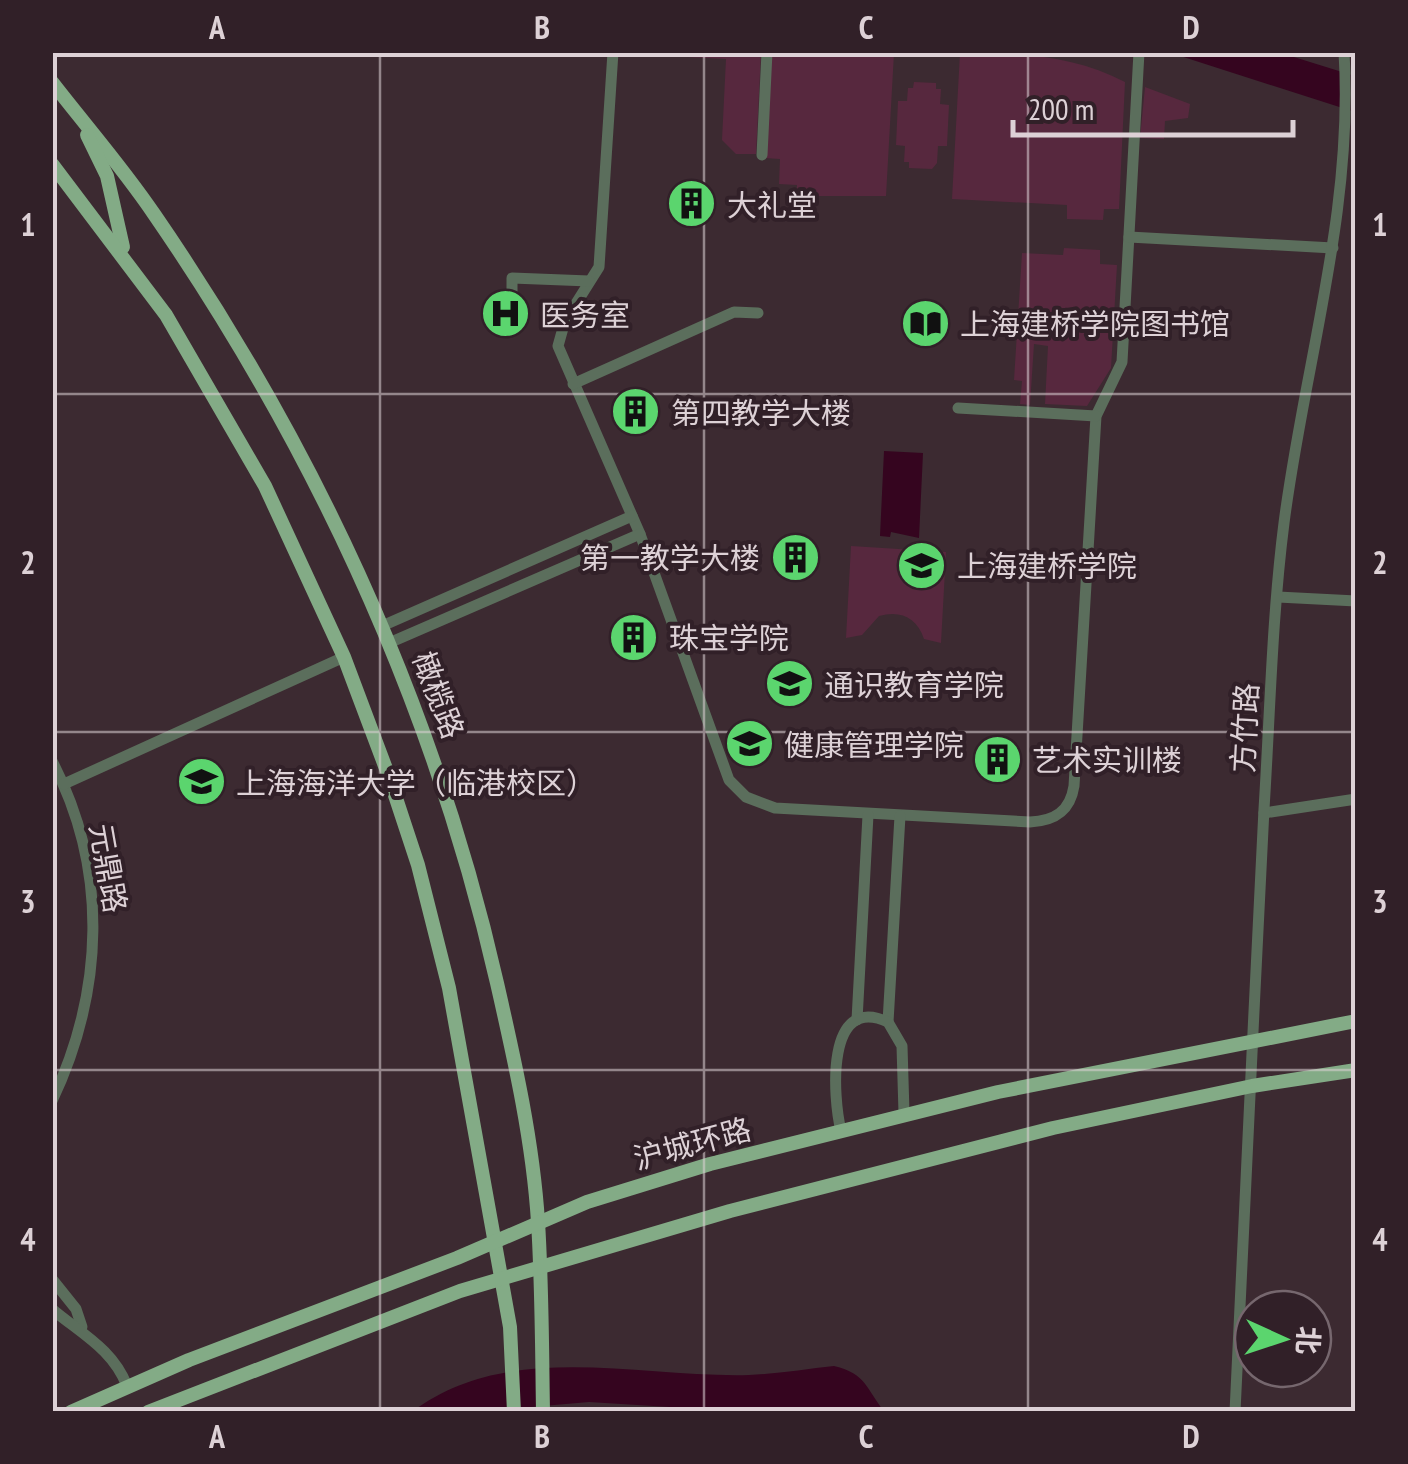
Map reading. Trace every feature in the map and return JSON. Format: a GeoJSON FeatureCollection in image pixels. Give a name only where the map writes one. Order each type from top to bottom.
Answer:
{"type":"FeatureCollection","features":[{"type":"Feature","properties":{"kind":"main road","name":"橄榄路"},"geometry":{"type":"LineString","coordinates":[[52,82],[153,212],[246,355],[302,453],[382,626],[429,744],[482,916],[518,1084],[538,1223],[543,1411]]}},
{"type":"Feature","properties":{"kind":"main road"},"geometry":{"type":"LineString","coordinates":[[72,108],[107,176],[114,222],[128,262]]}},
{"type":"Feature","properties":{"kind":"main road"},"geometry":{"type":"LineString","coordinates":[[52,164],[166,315],[264,486],[344,657],[388,774],[436,930],[500,1279],[514,1411]]}},
{"type":"Feature","properties":{"kind":"main road","name":"沪城环路"},"geometry":{"type":"LineString","coordinates":[[71,1412],[587,1202],[710,1164],[904,1113],[1250,1040],[1356,1022]]}},
{"type":"Feature","properties":{"kind":"main road"},"geometry":{"type":"LineString","coordinates":[[148,1412],[324,1340],[500,1279],[930,1157],[1252,1086],[1356,1070]]}},
{"type":"Feature","properties":{"kind":"street"},"geometry":{"type":"LineString","coordinates":[[613,52],[598,267],[559,336],[558,346],[640,534],[729,780],[746,797],[776,808],[1042,821],[1069,805],[1074,786],[1096,416],[1121,369],[1138,54]]}},
{"type":"Feature","properties":{"kind":"street"},"geometry":{"type":"LineString","coordinates":[[762,155],[767,52]]}},
{"type":"Feature","properties":{"kind":"street","name":"方竹路"},"geometry":{"type":"LineString","coordinates":[[1235,1412],[1252,1086],[1250,1040],[1278,597],[1284,523],[1333,248],[1344,114],[1344,58]]}},
{"type":"Feature","properties":{"kind":"street"},"geometry":{"type":"LineString","coordinates":[[1128,237],[1333,248]]}},
{"type":"Feature","properties":{"kind":"street"},"geometry":{"type":"LineString","coordinates":[[512,291],[512,278],[589,281]]}},
{"type":"Feature","properties":{"kind":"street"},"geometry":{"type":"LineString","coordinates":[[572,384],[734,312],[758,314]]}},
{"type":"Feature","properties":{"kind":"street"},"geometry":{"type":"LineString","coordinates":[[958,408],[1096,416]]}},
{"type":"Feature","properties":{"kind":"street"},"geometry":{"type":"LineString","coordinates":[[382,626],[632,516]]}},
{"type":"Feature","properties":{"kind":"street"},"geometry":{"type":"LineString","coordinates":[[389,643],[640,534]]}},
{"type":"Feature","properties":{"kind":"street"},"geometry":{"type":"LineString","coordinates":[[564,545],[572,563]]}},
{"type":"Feature","properties":{"kind":"street"},"geometry":{"type":"LineString","coordinates":[[1278,597],[1356,601]]}},
{"type":"Feature","properties":{"kind":"street"},"geometry":{"type":"LineString","coordinates":[[64,784],[344,657]]}},
{"type":"Feature","properties":{"kind":"street","name":"元鼎路"},"geometry":{"type":"LineString","coordinates":[[52,762],[64,784],[87,857],[94,947],[84,1018],[52,1101]]}},
{"type":"Feature","properties":{"kind":"street"},"geometry":{"type":"LineString","coordinates":[[1264,813],[1356,799]]}},
{"type":"Feature","properties":{"kind":"street"},"geometry":{"type":"LineString","coordinates":[[857,1020],[868,815]]}},
{"type":"Feature","properties":{"kind":"street"},"geometry":{"type":"LineString","coordinates":[[900,816],[888,1022],[902,1046],[904,1113]]}},
{"type":"Feature","properties":{"kind":"street"},"geometry":{"type":"LineString","coordinates":[[840,1131],[836,1111],[838,1048],[843,1032],[857,1020],[872,1017],[888,1022]]}},
{"type":"Feature","properties":{"kind":"street"},"geometry":{"type":"LineString","coordinates":[[52,1278],[76,1309],[82,1327]]}},
{"type":"Feature","properties":{"kind":"street"},"geometry":{"type":"LineString","coordinates":[[52,1308],[82,1327],[122,1372],[127,1386]]}},
{"type":"Feature","properties":{"kind":"shaded area"},"geometry":{"type":"Polygon","coordinates":[[[761,53],[756,154],[736,154],[722,140],[726,59],[628,54],[761,53]]]}},
{"type":"Feature","properties":{"kind":"shaded area"},"geometry":{"type":"Polygon","coordinates":[[[771,53],[894,53],[886,196],[797,196],[797,185],[779,184],[780,159],[765,158],[771,53]]]}},
{"type":"Feature","properties":{"kind":"shaded area"},"geometry":{"type":"Polygon","coordinates":[[[960,53],[1045,57],[1085,66],[1125,82],[1119,209],[1104,209],[1103,220],[1067,219],[1067,205],[952,199],[960,53]]]}},
{"type":"Feature","properties":{"kind":"shaded area"},"geometry":{"type":"Polygon","coordinates":[[[1171,53],[1281,53],[1355,76],[1355,112],[1171,53]]]}},
{"type":"Feature","properties":{"kind":"shaded area"},"geometry":{"type":"Polygon","coordinates":[[[914,82],[936,83],[936,89],[941,89],[940,104],[949,105],[947,146],[938,146],[937,163],[932,169],[909,168],[909,162],[904,162],[905,146],[896,145],[898,101],[907,101],[908,88],[913,88],[914,82]]]}},
{"type":"Feature","properties":{"kind":"shaded area"},"geometry":{"type":"Polygon","coordinates":[[[1145,87],[1190,104],[1188,118],[1165,121],[1164,139],[1140,138],[1145,87]]]}},
{"type":"Feature","properties":{"kind":"shaded area"},"geometry":{"type":"Polygon","coordinates":[[[1064,248],[1100,250],[1100,264],[1117,265],[1111,368],[1087,406],[1045,404],[1048,346],[1034,344],[1030,405],[1020,404],[1022,381],[1014,380],[1022,253],[1063,255],[1064,248]]]}},
{"type":"Feature","properties":{"kind":"shaded area"},"geometry":{"type":"Polygon","coordinates":[[[884,451],[923,453],[919,538],[891,532],[890,537],[880,536],[884,451]]]}},
{"type":"Feature","properties":{"kind":"shaded area"},"geometry":{"type":"Polygon","coordinates":[[[851,546],[946,552],[941,643],[924,639],[912,620],[894,614],[879,616],[862,635],[846,638],[851,546]]]}},
{"type":"Feature","properties":{"kind":"shaded area"},"geometry":{"type":"Polygon","coordinates":[[[834,1366],[860,1378],[884,1411],[750,1412],[589,1402],[486,1411],[412,1412],[450,1390],[490,1376],[532,1369],[575,1367],[749,1375],[834,1366]]]}},
{"type":"Feature","properties":{"kind":"place","name":"大礼堂"},"geometry":{"type":"Point","coordinates":[692,204]}},
{"type":"Feature","properties":{"kind":"place","name":"医务室"},"geometry":{"type":"Point","coordinates":[505,314]}},
{"type":"Feature","properties":{"kind":"place","name":"上海建桥学院图书馆"},"geometry":{"type":"Point","coordinates":[925,323]}},
{"type":"Feature","properties":{"kind":"place","name":"第四教学大楼"},"geometry":{"type":"Point","coordinates":[636,412]}},
{"type":"Feature","properties":{"kind":"place","name":"第一教学大楼"},"geometry":{"type":"Point","coordinates":[795,557]}},
{"type":"Feature","properties":{"kind":"place","name":"上海建桥学院"},"geometry":{"type":"Point","coordinates":[922,565]}},
{"type":"Feature","properties":{"kind":"place","name":"珠宝学院"},"geometry":{"type":"Point","coordinates":[634,637]}},
{"type":"Feature","properties":{"kind":"place","name":"通识教育学院"},"geometry":{"type":"Point","coordinates":[789,684]}},
{"type":"Feature","properties":{"kind":"place","name":"健康管理学院"},"geometry":{"type":"Point","coordinates":[749,744]}},
{"type":"Feature","properties":{"kind":"place","name":"艺术实训楼"},"geometry":{"type":"Point","coordinates":[997,759]}},
{"type":"Feature","properties":{"kind":"place","name":"上海海洋大学（临港校区）"},"geometry":{"type":"Point","coordinates":[201,782]}}]}
